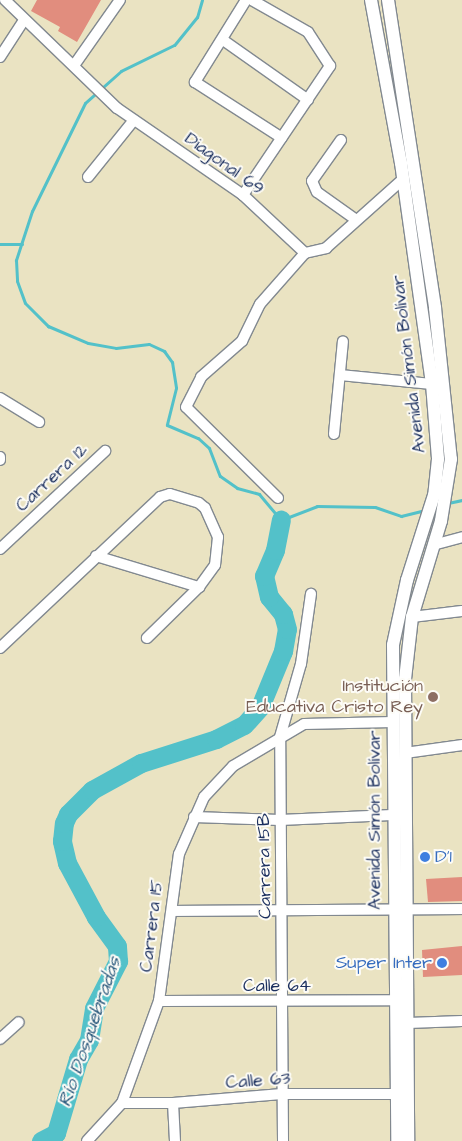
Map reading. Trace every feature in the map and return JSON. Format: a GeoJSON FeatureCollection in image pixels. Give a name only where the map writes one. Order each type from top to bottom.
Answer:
{"type":"FeatureCollection","features":[{"type":"Feature","properties":{"kind":"main road","name":"Avenida Simón Bolívar"},"geometry":{"type":"LineString","coordinates":[[371,0],[422,310],[432,384],[438,459],[434,495],[433,545],[412,617],[405,679],[408,1141]]}},
{"type":"Feature","properties":{"kind":"main road","name":"Avenida Simón Bolívar"},"geometry":{"type":"LineString","coordinates":[[388,0],[435,308],[451,459],[447,493],[398,615],[393,645],[392,816],[396,1141]]}},
{"type":"Feature","properties":{"kind":"main road"},"geometry":{"type":"LineString","coordinates":[[422,310],[435,308]]}},
{"type":"Feature","properties":{"kind":"street","name":"Diagonal 69"},"geometry":{"type":"LineString","coordinates":[[6,0],[24,20],[78,67],[117,108],[243,195],[305,253]]}},
{"type":"Feature","properties":{"kind":"street"},"geometry":{"type":"LineString","coordinates":[[78,67],[120,0]]}},
{"type":"Feature","properties":{"kind":"street"},"geometry":{"type":"LineString","coordinates":[[246,0],[196,82],[282,138]]}},
{"type":"Feature","properties":{"kind":"street"},"geometry":{"type":"LineString","coordinates":[[243,195],[330,66],[308,32],[252,0]]}},
{"type":"Feature","properties":{"kind":"street"},"geometry":{"type":"LineString","coordinates":[[0,57],[24,20]]}},
{"type":"Feature","properties":{"kind":"street"},"geometry":{"type":"LineString","coordinates":[[223,40],[308,100]]}},
{"type":"Feature","properties":{"kind":"street"},"geometry":{"type":"LineString","coordinates":[[88,177],[134,120]]}},
{"type":"Feature","properties":{"kind":"street"},"geometry":{"type":"LineString","coordinates":[[341,140],[312,181],[317,192],[356,218]]}},
{"type":"Feature","properties":{"kind":"street"},"geometry":{"type":"LineString","coordinates":[[278,498],[186,407],[200,377],[242,341],[260,304],[305,253],[326,248],[356,218],[402,180]]}},
{"type":"Feature","properties":{"kind":"street"},"geometry":{"type":"LineString","coordinates":[[334,434],[343,341]]}},
{"type":"Feature","properties":{"kind":"street"},"geometry":{"type":"LineString","coordinates":[[340,375],[432,384]]}},
{"type":"Feature","properties":{"kind":"street"},"geometry":{"type":"LineString","coordinates":[[0,398],[39,422]]}},
{"type":"Feature","properties":{"kind":"street","name":"Carrera 12"},"geometry":{"type":"LineString","coordinates":[[0,549],[105,451]]}},
{"type":"Feature","properties":{"kind":"street"},"geometry":{"type":"LineString","coordinates":[[0,648],[160,497],[170,494],[199,503],[218,536],[215,565],[199,586],[147,638]]}},
{"type":"Feature","properties":{"kind":"street"},"geometry":{"type":"LineString","coordinates":[[433,545],[462,537]]}},
{"type":"Feature","properties":{"kind":"street"},"geometry":{"type":"LineString","coordinates":[[96,556],[199,586]]}},
{"type":"Feature","properties":{"kind":"street","name":"Carrera 15B"},"geometry":{"type":"LineString","coordinates":[[283,1141],[280,1003],[282,912],[280,737],[301,664],[311,594]]}},
{"type":"Feature","properties":{"kind":"street"},"geometry":{"type":"LineString","coordinates":[[412,617],[462,611]]}},
{"type":"Feature","properties":{"kind":"street","name":"Carrera 15"},"geometry":{"type":"LineString","coordinates":[[87,1141],[122,1104],[159,1001],[179,854],[204,797],[233,766],[304,724],[393,722]]}},
{"type":"Feature","properties":{"kind":"street"},"geometry":{"type":"LineString","coordinates":[[405,752],[462,745]]}},
{"type":"Feature","properties":{"kind":"street"},"geometry":{"type":"LineString","coordinates":[[194,817],[280,820],[392,816]]}},
{"type":"Feature","properties":{"kind":"street"},"geometry":{"type":"LineString","coordinates":[[172,911],[282,912],[393,908],[462,908]]}},
{"type":"Feature","properties":{"kind":"street","name":"Calle 64"},"geometry":{"type":"LineString","coordinates":[[159,1001],[280,1003],[395,1000]]}},
{"type":"Feature","properties":{"kind":"street"},"geometry":{"type":"LineString","coordinates":[[0,1039],[20,1022]]}},
{"type":"Feature","properties":{"kind":"street"},"geometry":{"type":"LineString","coordinates":[[408,1023],[462,1022]]}},
{"type":"Feature","properties":{"kind":"street","name":"Calle 63"},"geometry":{"type":"LineString","coordinates":[[122,1104],[173,1104],[282,1094],[396,1094]]}},
{"type":"Feature","properties":{"kind":"street"},"geometry":{"type":"LineString","coordinates":[[173,1104],[176,1141]]}},
{"type":"Feature","properties":{"kind":"building"},"geometry":{"type":"Polygon","coordinates":[[[37,0],[101,0],[77,42],[58,31],[60,27],[31,11],[37,0]]]}},
{"type":"Feature","properties":{"kind":"building"},"geometry":{"type":"Polygon","coordinates":[[[462,877],[462,901],[428,902],[426,879],[462,877]]]}},
{"type":"Feature","properties":{"kind":"building","name":"Super Inter"},"geometry":{"type":"Polygon","coordinates":[[[462,946],[462,975],[423,977],[422,950],[462,946]]]}},
{"type":"Feature","properties":{"kind":"waterway"},"geometry":{"type":"LineString","coordinates":[[202,0],[197,17],[174,45],[121,71],[85,103],[32,211],[16,260],[17,281],[25,303],[48,326],[88,343],[116,348],[149,344],[164,351],[172,362],[176,388],[167,425],[198,438],[209,448],[220,476],[237,488],[259,494],[281,520],[317,506],[375,507],[401,516],[425,510]]}},
{"type":"Feature","properties":{"kind":"waterway"},"geometry":{"type":"LineString","coordinates":[[0,244],[22,244]]}},
{"type":"Feature","properties":{"kind":"waterway"},"geometry":{"type":"LineString","coordinates":[[448,503],[462,500]]}},
{"type":"Feature","properties":{"kind":"waterway","name":"Río Dosquebradas"},"geometry":{"type":"LineString","coordinates":[[41,1141],[56,1133],[78,1059],[89,1040],[94,1008],[118,961],[117,946],[96,917],[67,863],[62,841],[64,823],[68,814],[92,790],[141,763],[216,739],[244,725],[260,707],[283,651],[287,629],[283,614],[269,597],[264,576],[275,550],[281,520]]}},
{"type":"Feature","properties":{"kind":"place","name":"Institución Educativa Cristo Rey"},"geometry":{"type":"Point","coordinates":[433,697]}},
{"type":"Feature","properties":{"kind":"place","name":"D'1"},"geometry":{"type":"Point","coordinates":[425,857]}},
{"type":"Feature","properties":{"kind":"place","name":"Super Inter"},"geometry":{"type":"Point","coordinates":[442,963]}}]}
